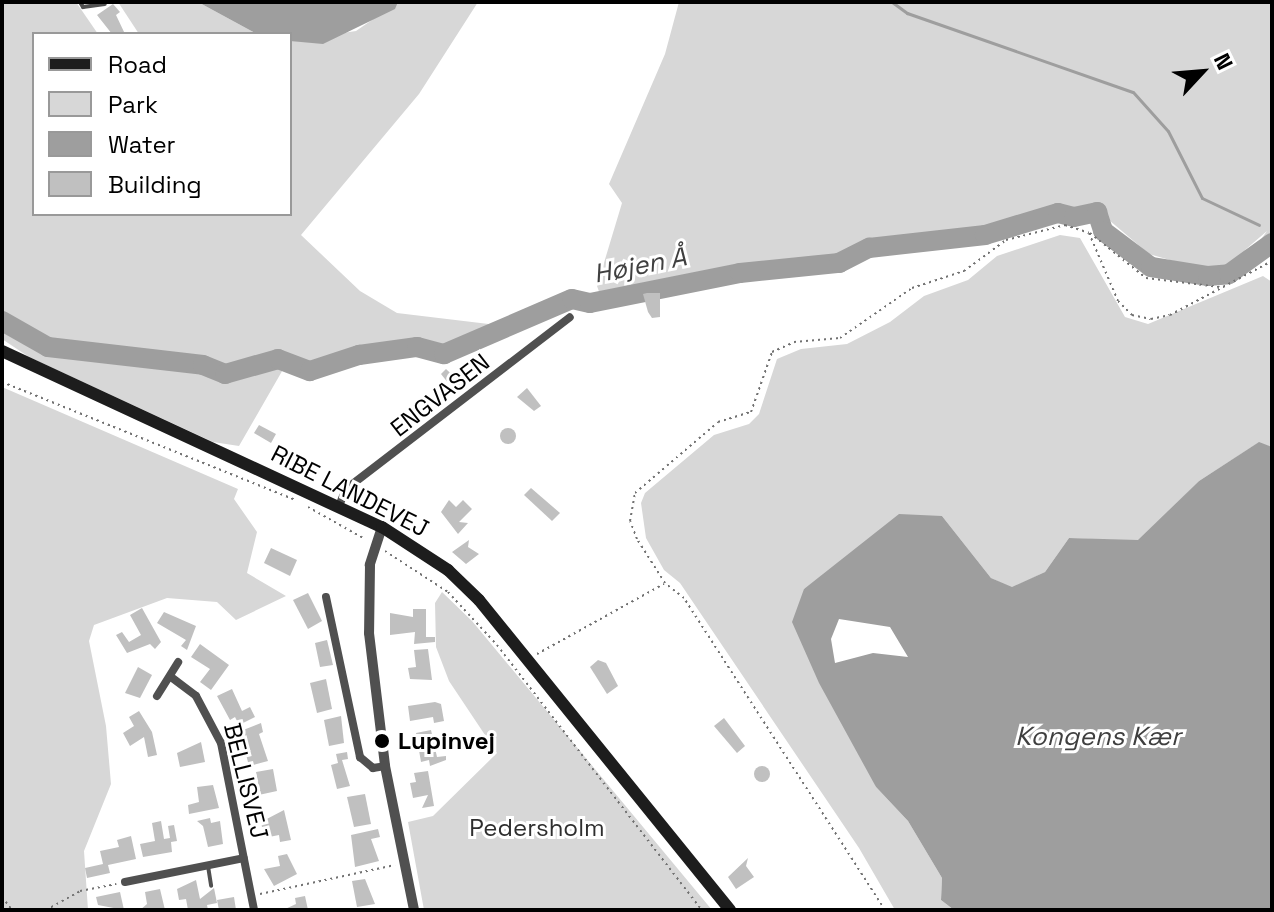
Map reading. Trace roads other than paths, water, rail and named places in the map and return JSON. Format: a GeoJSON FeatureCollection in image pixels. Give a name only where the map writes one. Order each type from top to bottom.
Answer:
{"type":"FeatureCollection","features":[{"type":"Feature","properties":{"kind":"main road","name":"RIBE LANDEVEJ"},"geometry":{"type":"LineString","coordinates":[[2,351],[382,527],[448,570],[529,659],[730,910]]}},
{"type":"Feature","properties":{"kind":"street","name":"ENGVASEN"},"geometry":{"type":"LineString","coordinates":[[339,506],[346,489],[570,317]]}},
{"type":"Feature","properties":{"kind":"street"},"geometry":{"type":"LineString","coordinates":[[382,527],[375,545],[369,633],[385,766],[414,910]]}},
{"type":"Feature","properties":{"kind":"street"},"geometry":{"type":"LineString","coordinates":[[326,597],[360,757],[373,768],[385,766]]}},
{"type":"Feature","properties":{"kind":"street"},"geometry":{"type":"LineString","coordinates":[[157,696],[178,662]]}},
{"type":"Feature","properties":{"kind":"street","name":"BELLISVEJ"},"geometry":{"type":"LineString","coordinates":[[171,677],[196,696],[214,726],[254,910]]}},
{"type":"Feature","properties":{"kind":"street"},"geometry":{"type":"LineString","coordinates":[[125,882],[244,858]]}},
{"type":"Feature","properties":{"kind":"lane"},"geometry":{"type":"LineString","coordinates":[[80,2],[83,7],[105,4]]}},
{"type":"Feature","properties":{"kind":"lane"},"geometry":{"type":"LineString","coordinates":[[208,866],[211,886]]}},
{"type":"Feature","properties":{"kind":"water"},"geometry":{"type":"Polygon","coordinates":[[[198,2],[398,2],[395,9],[323,44],[292,41],[292,32],[253,32],[198,2]]]}},
{"type":"Feature","properties":{"kind":"water","name":"Kongens Kær"},"geometry":{"type":"Polygon","coordinates":[[[1259,442],[1272,447],[1272,910],[954,910],[941,900],[942,878],[908,821],[876,787],[819,683],[792,622],[804,589],[899,514],[942,516],[991,578],[1012,587],[1045,572],[1069,538],[1138,540],[1199,481],[1259,442]],[[839,619],[831,639],[835,663],[873,653],[908,657],[890,627],[839,619]]]}},
{"type":"Feature","properties":{"kind":"waterway"},"geometry":{"type":"LineString","coordinates":[[892,2],[907,13],[1133,92],[1168,131],[1202,198],[1259,225]]}},
{"type":"Feature","properties":{"kind":"waterway","name":"Højen Å"},"geometry":{"type":"LineString","coordinates":[[2,321],[48,347],[203,365],[225,374],[278,359],[310,371],[359,355],[417,347],[444,354],[572,299],[590,303],[740,273],[839,263],[869,248],[985,235],[1058,213],[1074,217],[1097,212],[1103,231],[1151,267],[1208,276],[1229,274],[1272,243]]}},
{"type":"Feature","properties":{"kind":"place","name":"Lupinvej"},"geometry":{"type":"Point","coordinates":[382,741]}},
{"type":"Feature","properties":{"kind":"park label","name":"Pedersholm"},"geometry":{"type":"Point","coordinates":[537,828]}}]}
